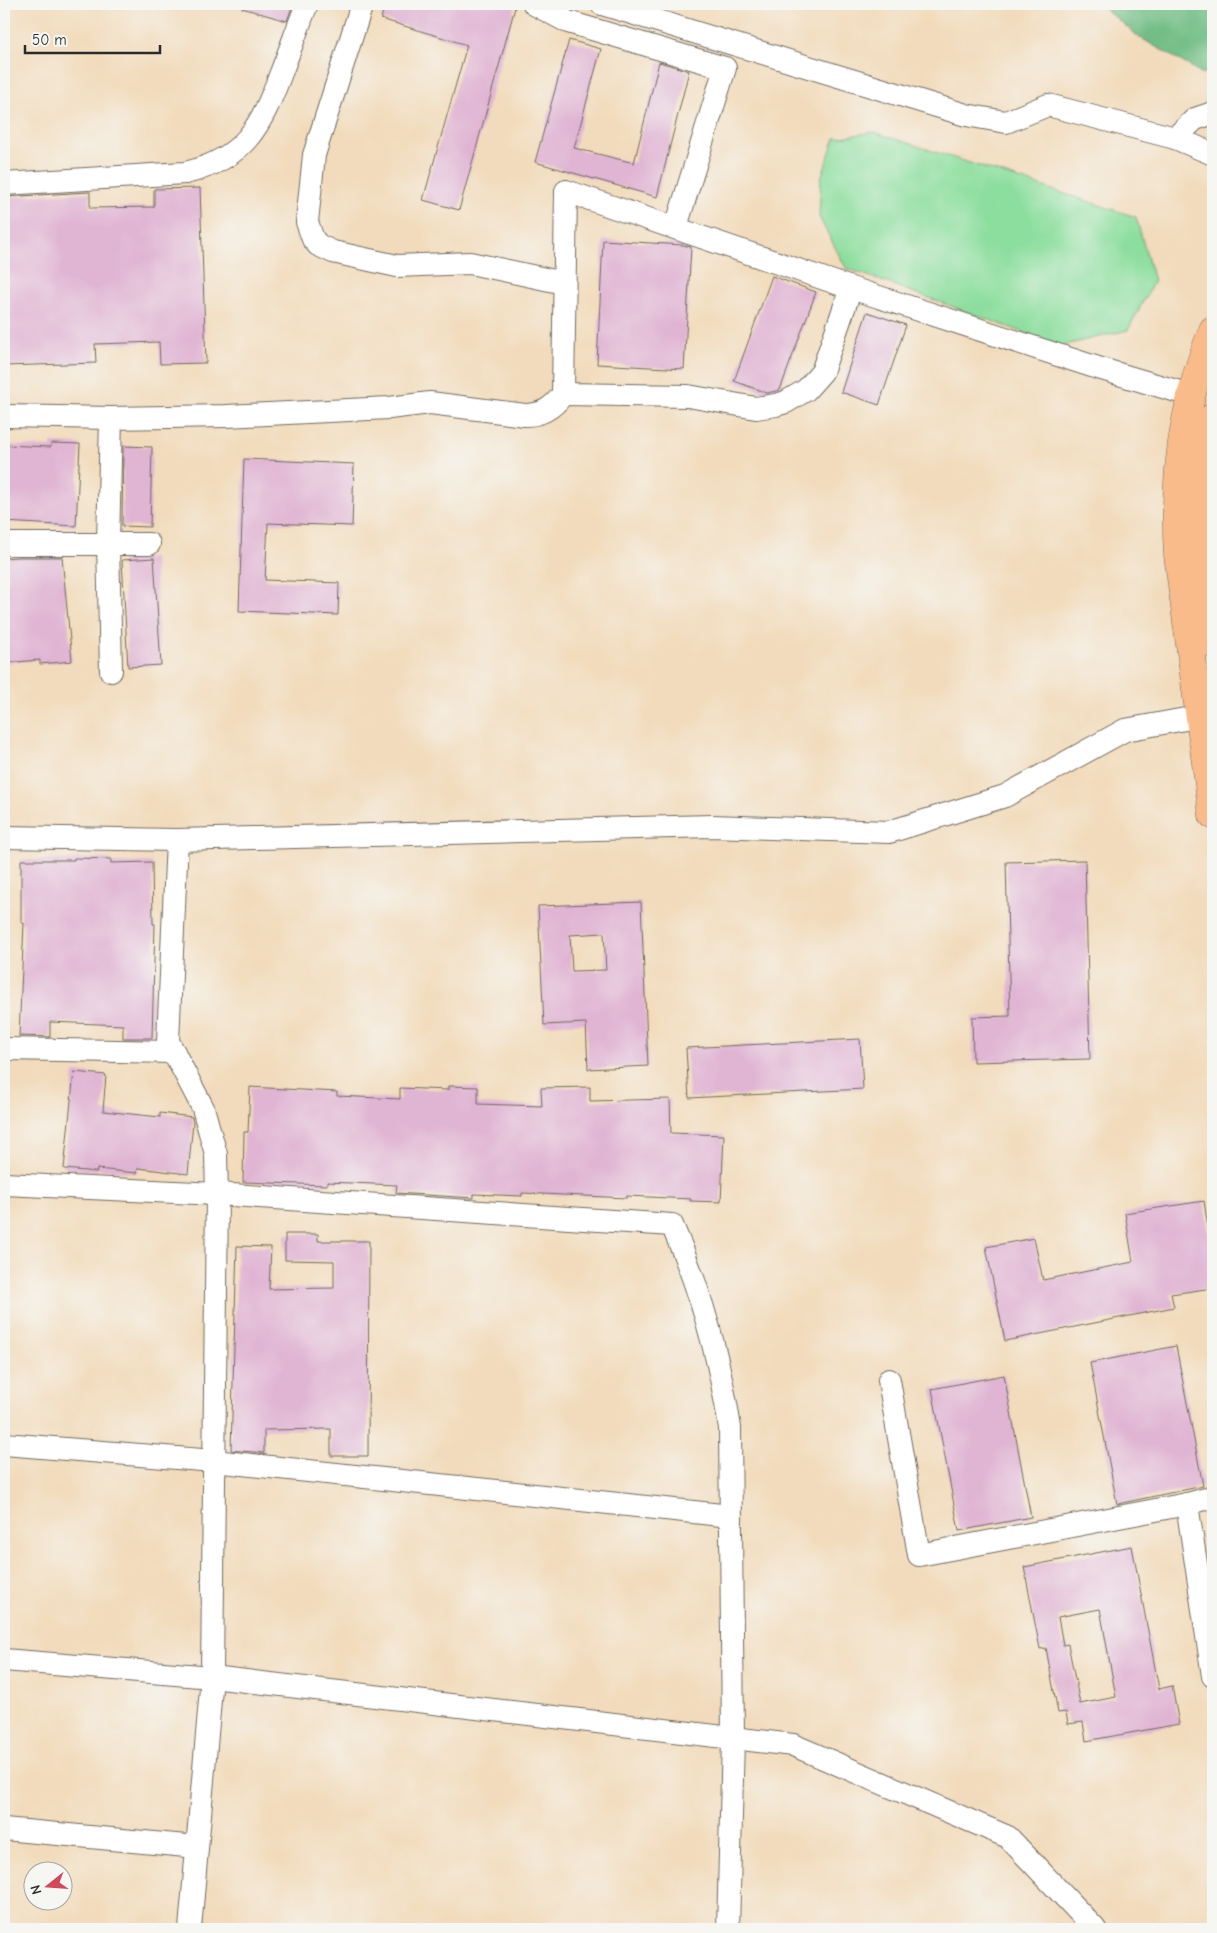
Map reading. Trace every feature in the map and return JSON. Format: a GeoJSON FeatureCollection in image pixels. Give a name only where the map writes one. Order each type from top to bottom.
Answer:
{"type":"FeatureCollection","features":[{"type":"Feature","properties":{"kind":"main road"},"geometry":{"type":"LineString","coordinates":[[1213,330],[1190,395],[1180,451],[1176,520],[1178,555],[1207,715],[1213,815]]}},
{"type":"Feature","properties":{"kind":"main road"},"geometry":{"type":"LineString","coordinates":[[1213,417],[1204,462],[1201,528],[1213,644]]}},
{"type":"Feature","properties":{"kind":"street"},"geometry":{"type":"LineString","coordinates":[[4,184],[185,173],[207,166],[227,156],[250,136],[267,110],[307,4]]}},
{"type":"Feature","properties":{"kind":"street"},"geometry":{"type":"LineString","coordinates":[[362,4],[314,155],[307,222],[313,239],[318,245],[333,252],[397,266],[470,263],[564,283]]}},
{"type":"Feature","properties":{"kind":"street"},"geometry":{"type":"LineString","coordinates":[[534,4],[568,22],[726,68],[676,227]]}},
{"type":"Feature","properties":{"kind":"street"},"geometry":{"type":"LineString","coordinates":[[602,4],[966,114],[1006,122],[1048,105],[1174,138],[1213,154]]}},
{"type":"Feature","properties":{"kind":"street"},"geometry":{"type":"LineString","coordinates":[[1174,138],[1195,119],[1213,113]]}},
{"type":"Feature","properties":{"kind":"street"},"geometry":{"type":"LineString","coordinates":[[4,416],[111,418],[226,416],[389,408],[430,403],[525,415],[534,415],[550,409],[563,394],[566,191],[851,288],[1098,368],[1190,395]]}},
{"type":"Feature","properties":{"kind":"street"},"geometry":{"type":"LineString","coordinates":[[563,394],[688,396],[756,408],[786,402],[806,390],[822,372],[851,288]]}},
{"type":"Feature","properties":{"kind":"street"},"geometry":{"type":"LineString","coordinates":[[111,418],[108,544],[111,671]]}},
{"type":"Feature","properties":{"kind":"street"},"geometry":{"type":"LineString","coordinates":[[4,544],[149,544]]}},
{"type":"Feature","properties":{"kind":"street"},"geometry":{"type":"LineString","coordinates":[[4,837],[177,840],[712,826],[889,832],[1005,796],[1125,730],[1207,715]]}},
{"type":"Feature","properties":{"kind":"street"},"geometry":{"type":"LineString","coordinates":[[177,840],[168,1040],[203,1108],[216,1154],[217,1194],[212,1677],[190,1929]]}},
{"type":"Feature","properties":{"kind":"street"},"geometry":{"type":"LineString","coordinates":[[4,1049],[174,1052]]}},
{"type":"Feature","properties":{"kind":"street"},"geometry":{"type":"LineString","coordinates":[[4,1184],[217,1194],[672,1224],[691,1269],[704,1307],[724,1387],[730,1428],[733,1739],[728,1929]]}},
{"type":"Feature","properties":{"kind":"street"},"geometry":{"type":"LineString","coordinates":[[889,1380],[919,1555],[1187,1504],[1213,1497]]}},
{"type":"Feature","properties":{"kind":"street"},"geometry":{"type":"LineString","coordinates":[[4,1444],[214,1461],[731,1516]]}},
{"type":"Feature","properties":{"kind":"street"},"geometry":{"type":"LineString","coordinates":[[1187,1504],[1213,1676]]}},
{"type":"Feature","properties":{"kind":"street"},"geometry":{"type":"LineString","coordinates":[[4,1660],[212,1677],[792,1745],[1008,1837],[1095,1929]]}},
{"type":"Feature","properties":{"kind":"street"},"geometry":{"type":"LineString","coordinates":[[4,1830],[197,1847]]}},
{"type":"Feature","properties":{"kind":"green space"},"geometry":{"type":"Polygon","coordinates":[[[1099,4],[1213,4],[1213,68],[1203,74],[1139,37],[1099,4]]]}},
{"type":"Feature","properties":{"kind":"green space"},"geometry":{"type":"Polygon","coordinates":[[[874,132],[1136,217],[1154,281],[1128,330],[1061,346],[846,268],[819,217],[821,178],[835,138],[874,132]]]}},
{"type":"Feature","properties":{"kind":"building"},"geometry":{"type":"Polygon","coordinates":[[[243,4],[293,4],[287,21],[242,8],[243,4]]]}},
{"type":"Feature","properties":{"kind":"building"},"geometry":{"type":"Polygon","coordinates":[[[385,4],[516,4],[459,210],[423,200],[467,45],[381,19],[385,4]]]}},
{"type":"Feature","properties":{"kind":"building"},"geometry":{"type":"Polygon","coordinates":[[[569,40],[601,49],[574,148],[634,163],[659,62],[689,71],[657,197],[535,162],[569,40]]]}},
{"type":"Feature","properties":{"kind":"building"},"geometry":{"type":"Polygon","coordinates":[[[200,188],[206,363],[160,364],[159,342],[95,344],[96,363],[4,366],[4,197],[90,192],[90,208],[154,207],[154,189],[200,188]]]}},
{"type":"Feature","properties":{"kind":"building"},"geometry":{"type":"Polygon","coordinates":[[[603,240],[691,247],[684,369],[597,364],[603,240]]]}},
{"type":"Feature","properties":{"kind":"building"},"geometry":{"type":"Polygon","coordinates":[[[772,276],[816,292],[780,390],[767,393],[734,381],[772,276]]]}},
{"type":"Feature","properties":{"kind":"building"},"geometry":{"type":"Polygon","coordinates":[[[867,312],[906,325],[879,405],[841,392],[867,312]]]}},
{"type":"Feature","properties":{"kind":"building"},"geometry":{"type":"Polygon","coordinates":[[[51,443],[80,444],[76,526],[4,522],[4,445],[51,447],[51,443]]]}},
{"type":"Feature","properties":{"kind":"building"},"geometry":{"type":"Polygon","coordinates":[[[123,446],[152,447],[150,527],[122,526],[123,446]]]}},
{"type":"Feature","properties":{"kind":"building"},"geometry":{"type":"Polygon","coordinates":[[[244,459],[354,464],[352,526],[268,523],[265,580],[339,583],[338,615],[239,611],[244,459]]]}},
{"type":"Feature","properties":{"kind":"building"},"geometry":{"type":"Polygon","coordinates":[[[62,557],[72,661],[40,664],[40,660],[4,663],[4,558],[62,557]]]}},
{"type":"Feature","properties":{"kind":"building"},"geometry":{"type":"Polygon","coordinates":[[[154,558],[161,665],[128,667],[122,560],[154,558]]]}},
{"type":"Feature","properties":{"kind":"building"},"geometry":{"type":"Polygon","coordinates":[[[74,858],[111,859],[111,863],[152,862],[153,924],[155,924],[152,1038],[123,1038],[123,1025],[50,1022],[50,1037],[19,1036],[24,923],[21,923],[21,860],[74,860],[74,858]]]}},
{"type":"Feature","properties":{"kind":"building"},"geometry":{"type":"Polygon","coordinates":[[[1085,860],[1090,1059],[973,1062],[972,1017],[1010,1016],[1006,862],[1085,860]]]}},
{"type":"Feature","properties":{"kind":"building"},"geometry":{"type":"Polygon","coordinates":[[[641,902],[648,1066],[588,1069],[586,1023],[544,1025],[538,906],[641,902]],[[604,933],[570,935],[572,971],[606,970],[604,933]]]}},
{"type":"Feature","properties":{"kind":"building"},"geometry":{"type":"Polygon","coordinates":[[[860,1039],[863,1089],[689,1098],[686,1048],[860,1039]]]}},
{"type":"Feature","properties":{"kind":"building"},"geometry":{"type":"Polygon","coordinates":[[[74,1072],[106,1075],[103,1111],[160,1117],[160,1113],[192,1117],[188,1174],[138,1168],[137,1173],[97,1169],[97,1172],[64,1169],[74,1072]]]}},
{"type":"Feature","properties":{"kind":"building"},"geometry":{"type":"Polygon","coordinates":[[[448,1086],[478,1087],[478,1104],[542,1106],[541,1088],[590,1087],[590,1101],[670,1099],[671,1133],[724,1135],[721,1202],[627,1196],[627,1198],[522,1193],[522,1196],[474,1194],[474,1198],[396,1193],[397,1185],[327,1182],[327,1185],[243,1182],[244,1132],[248,1132],[250,1087],[337,1092],[337,1096],[400,1099],[400,1088],[448,1090],[448,1086]]]}},
{"type":"Feature","properties":{"kind":"building"},"geometry":{"type":"Polygon","coordinates":[[[1204,1201],[1213,1261],[1213,1288],[1171,1294],[1174,1307],[1005,1341],[986,1247],[1034,1238],[1043,1280],[1133,1262],[1125,1213],[1204,1201]]]}},
{"type":"Feature","properties":{"kind":"building"},"geometry":{"type":"Polygon","coordinates":[[[285,1234],[318,1234],[318,1241],[369,1241],[368,1456],[331,1456],[331,1429],[264,1430],[264,1453],[231,1450],[237,1246],[271,1247],[269,1289],[334,1288],[334,1261],[285,1260],[285,1234]]]}},
{"type":"Feature","properties":{"kind":"building"},"geometry":{"type":"Polygon","coordinates":[[[1176,1346],[1203,1486],[1117,1504],[1090,1363],[1176,1346]]]}},
{"type":"Feature","properties":{"kind":"building"},"geometry":{"type":"Polygon","coordinates":[[[1004,1375],[1031,1517],[959,1531],[932,1389],[1004,1375]]]}},
{"type":"Feature","properties":{"kind":"building"},"geometry":{"type":"Polygon","coordinates":[[[1132,1546],[1159,1689],[1172,1686],[1179,1724],[1086,1741],[1083,1722],[1068,1724],[1066,1712],[1058,1713],[1046,1648],[1040,1649],[1024,1567],[1132,1546]],[[1100,1609],[1058,1617],[1063,1645],[1068,1644],[1080,1704],[1116,1697],[1100,1609]]]}}]}
